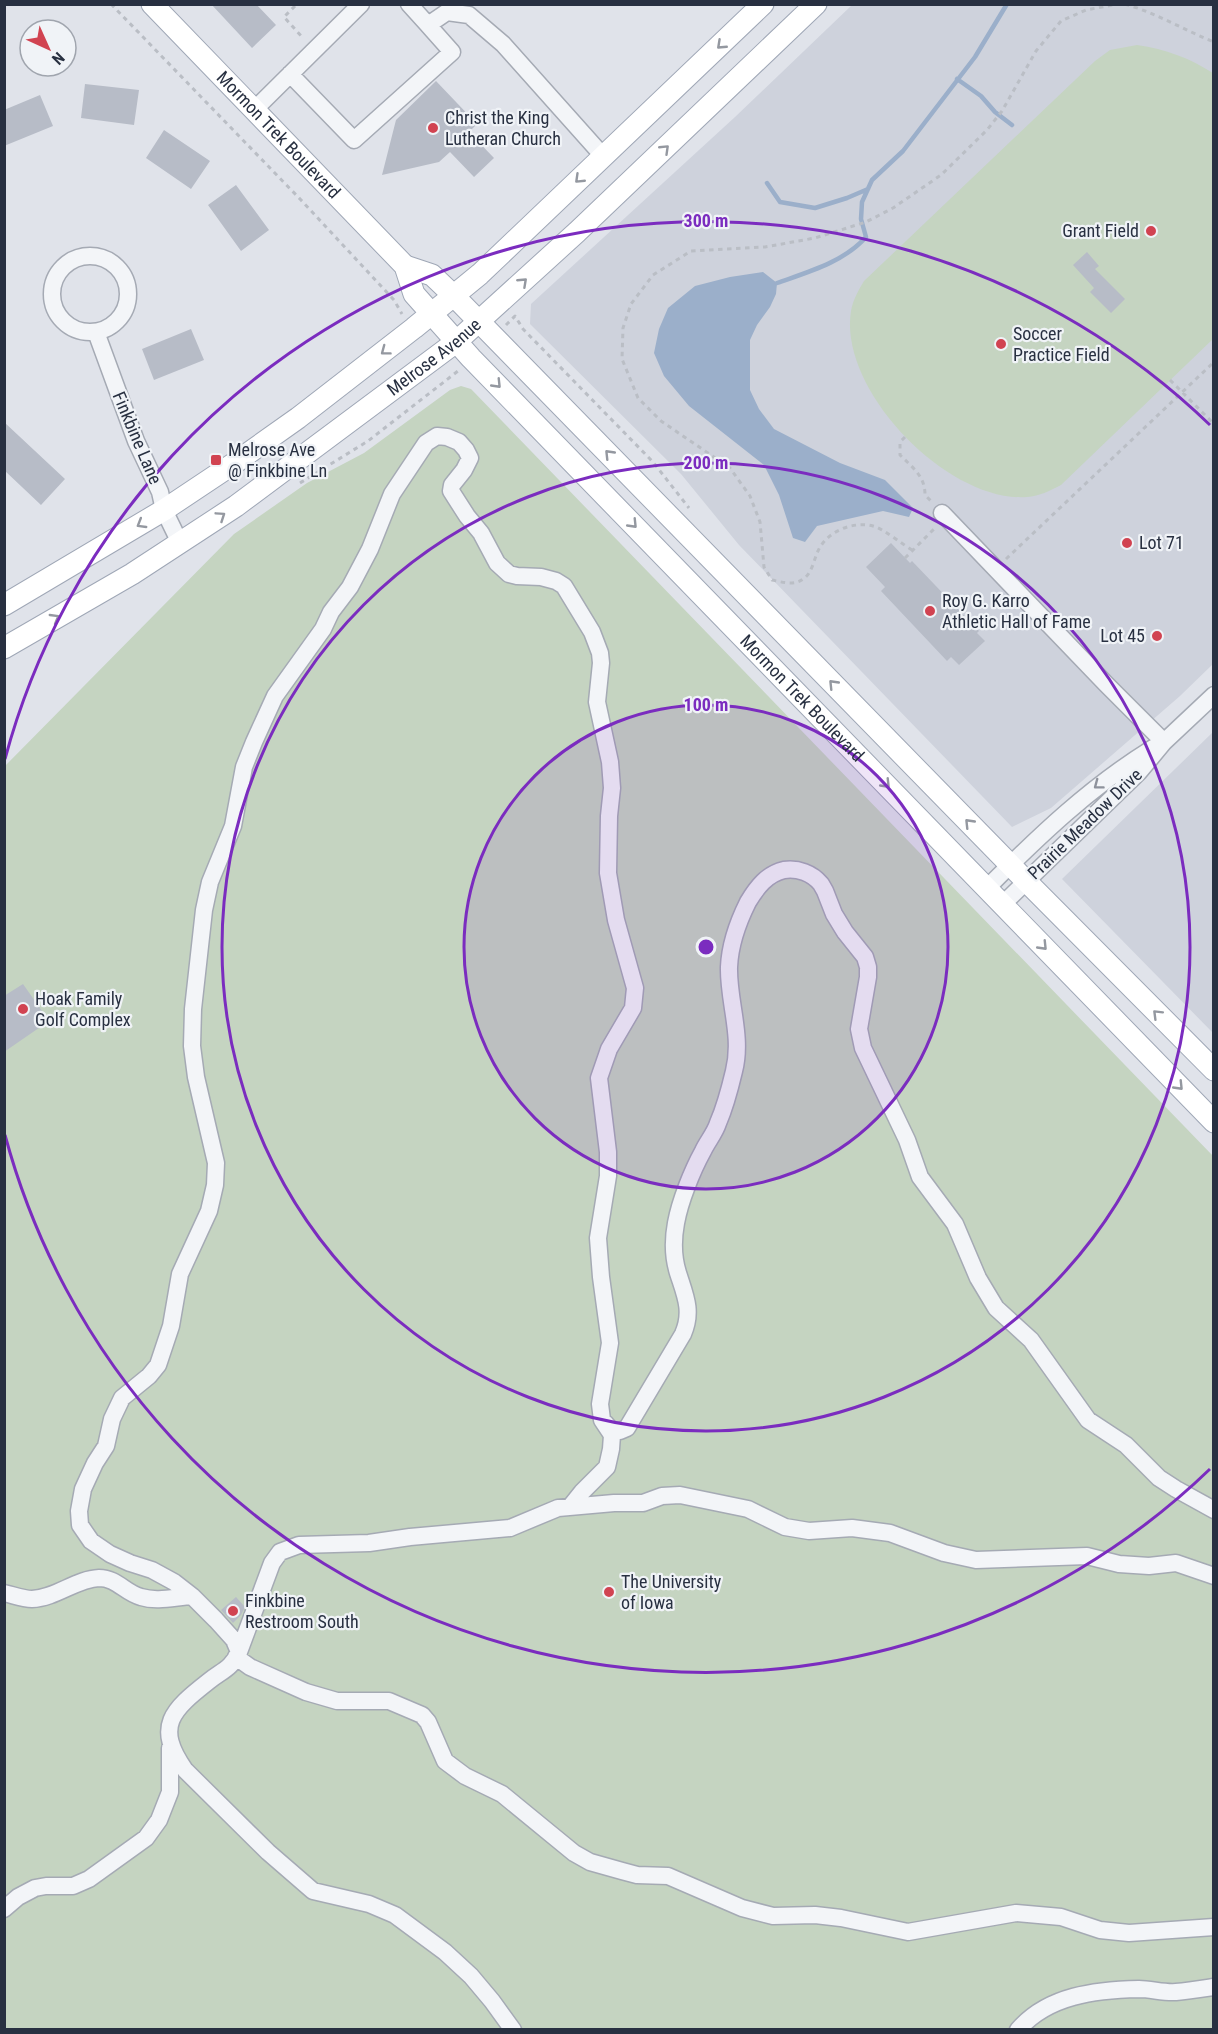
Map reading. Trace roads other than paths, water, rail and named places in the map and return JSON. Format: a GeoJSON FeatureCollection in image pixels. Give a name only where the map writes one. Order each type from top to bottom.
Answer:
{"type":"FeatureCollection","features":[{"type":"Feature","properties":{"kind":"main road","name":"Mormon Trek Boulevard"},"geometry":{"type":"LineString","coordinates":[[152,4],[405,266],[414,294],[456,342],[1214,1122]]}},
{"type":"Feature","properties":{"kind":"main road","name":"Melrose Avenue"},"geometry":{"type":"LineString","coordinates":[[4,605],[164,510],[298,418],[431,315],[523,233],[763,4]]}},
{"type":"Feature","properties":{"kind":"main road","name":"Melrose Avenue"},"geometry":{"type":"LineString","coordinates":[[4,648],[132,574],[236,506],[456,342],[577,232],[816,4]]}},
{"type":"Feature","properties":{"kind":"main road","name":"Mormon Trek Boulevard"},"geometry":{"type":"LineString","coordinates":[[405,266],[432,275],[454,296],[1010,865],[1214,1070]]}},
{"type":"Feature","properties":{"kind":"street"},"geometry":{"type":"LineString","coordinates":[[254,110],[361,4]]}},
{"type":"Feature","properties":{"kind":"street"},"geometry":{"type":"LineString","coordinates":[[290,74],[354,140],[452,52],[409,4]]}},
{"type":"Feature","properties":{"kind":"street"},"geometry":{"type":"LineString","coordinates":[[428,25],[447,12],[469,15],[502,44],[603,156]]}},
{"type":"Feature","properties":{"kind":"street"},"geometry":{"type":"LineString","coordinates":[[96,256],[110,261],[122,274],[128,291],[128,301],[120,318],[96,332],[85,332],[66,324],[54,307],[52,295],[58,273],[72,260],[82,257],[96,256]]}},
{"type":"Feature","properties":{"kind":"street","name":"Finkbine Lane"},"geometry":{"type":"LineString","coordinates":[[96,332],[136,441],[160,492],[164,510],[180,543]]}},
{"type":"Feature","properties":{"kind":"street"},"geometry":{"type":"LineString","coordinates":[[570,1507],[607,1467],[611,1449],[612,1435],[603,1420],[600,1404],[610,1342],[598,1238],[608,1176],[608,1152],[599,1078],[609,1049],[633,1008],[635,988],[616,920],[608,873],[612,788],[610,762],[597,702],[601,663],[592,632],[564,586],[541,576],[509,574],[497,563],[481,533],[451,491],[452,485],[470,458],[459,442],[437,436],[426,442],[392,495],[370,549],[350,587],[275,696],[244,767],[233,826],[208,892],[193,1009],[192,1046],[199,1095],[216,1163],[215,1185],[209,1211],[180,1274],[171,1326],[158,1365],[149,1376],[122,1398],[112,1419],[106,1446],[95,1463],[83,1490],[79,1511],[80,1525],[91,1541],[110,1554],[166,1578],[192,1596],[234,1640],[238,1655],[250,1667],[306,1692],[337,1701],[390,1701],[422,1715],[432,1729],[445,1761],[465,1776],[502,1794],[574,1853],[590,1862],[637,1875],[668,1876],[742,1908],[773,1916],[814,1915],[841,1918],[908,1932],[1016,1913],[1061,1917],[1100,1930],[1129,1933],[1214,1927]]}},
{"type":"Feature","properties":{"kind":"street"},"geometry":{"type":"LineString","coordinates":[[944,515],[1164,742]]}},
{"type":"Feature","properties":{"kind":"street","name":"Prairie Meadow Drive"},"geometry":{"type":"LineString","coordinates":[[1003,904],[1140,772],[1164,742],[1214,695]]}},
{"type":"Feature","properties":{"kind":"street","name":"Prairie Meadow Drive"},"geometry":{"type":"LineString","coordinates":[[987,888],[1085,795],[1123,766],[1164,742]]}},
{"type":"Feature","properties":{"kind":"street"},"geometry":{"type":"LineString","coordinates":[[603,1420],[611,1430],[620,1431],[627,1428],[688,1323],[685,1289],[678,1272],[674,1248],[676,1223],[702,1152],[718,1125],[735,1069],[736,1035],[729,967],[734,939],[747,905],[755,890],[766,878],[776,872],[801,871],[815,877],[821,884],[844,932],[865,957],[868,977],[859,1029],[862,1048],[907,1140],[920,1177],[955,1224],[978,1278],[996,1308],[1031,1340],[1088,1420],[1126,1446],[1159,1478],[1214,1510]]}},
{"type":"Feature","properties":{"kind":"street"},"geometry":{"type":"LineString","coordinates":[[4,1909],[18,1897],[35,1888],[73,1886],[89,1879],[152,1833],[170,1792],[169,1724],[175,1712],[209,1681],[233,1664],[272,1563],[280,1552],[289,1548],[318,1543],[369,1542],[510,1528],[558,1508],[643,1503],[662,1496],[680,1495],[748,1509],[785,1527],[809,1532],[852,1528],[890,1533],[937,1551],[976,1560],[1087,1556],[1119,1564],[1149,1566],[1176,1563],[1214,1576]]}},
{"type":"Feature","properties":{"kind":"street"},"geometry":{"type":"LineString","coordinates":[[4,1593],[31,1599],[48,1596],[99,1578],[112,1580],[139,1597],[150,1599],[192,1596]]}},
{"type":"Feature","properties":{"kind":"street"},"geometry":{"type":"LineString","coordinates":[[170,1741],[175,1756],[196,1783],[289,1872],[313,1891],[369,1904],[395,1915],[445,1952],[471,1976],[513,2030]]}},
{"type":"Feature","properties":{"kind":"street"},"geometry":{"type":"LineString","coordinates":[[1018,2030],[1024,2022],[1053,2002],[1086,1994],[1140,1989],[1173,1992],[1214,1987]]}},
{"type":"Feature","properties":{"kind":"water"},"geometry":{"type":"Polygon","coordinates":[[[763,272],[777,283],[776,294],[770,307],[750,340],[750,390],[759,409],[774,429],[840,463],[885,480],[913,508],[909,517],[883,511],[817,526],[805,542],[793,538],[779,495],[764,465],[689,406],[664,376],[654,353],[659,329],[668,308],[695,286],[763,272]]]}},
{"type":"Feature","properties":{"kind":"waterway"},"geometry":{"type":"LineString","coordinates":[[777,283],[836,260],[866,237],[861,219],[862,202],[872,180],[903,151],[975,57],[1007,4]]}},
{"type":"Feature","properties":{"kind":"waterway"},"geometry":{"type":"LineString","coordinates":[[957,79],[981,96],[995,112],[1012,125]]}},
{"type":"Feature","properties":{"kind":"waterway"},"geometry":{"type":"LineString","coordinates":[[767,183],[780,202],[815,208],[868,189]]}},
{"type":"Feature","properties":{"kind":"place","name":"Christ the King Lutheran Church"},"geometry":{"type":"Point","coordinates":[433,128]}},
{"type":"Feature","properties":{"kind":"place","name":"Grant Field"},"geometry":{"type":"Point","coordinates":[1151,231]}},
{"type":"Feature","properties":{"kind":"place","name":"Soccer Practice Field"},"geometry":{"type":"Point","coordinates":[1001,344]}},
{"type":"Feature","properties":{"kind":"place","name":"Melrose Ave @ Finkbine Ln"},"geometry":{"type":"Point","coordinates":[216,460]}},
{"type":"Feature","properties":{"kind":"place","name":"Lot 71"},"geometry":{"type":"Point","coordinates":[1127,543]}},
{"type":"Feature","properties":{"kind":"place","name":"Roy G. Karro Athletic Hall of Fame"},"geometry":{"type":"Point","coordinates":[930,611]}},
{"type":"Feature","properties":{"kind":"place","name":"Lot 45"},"geometry":{"type":"Point","coordinates":[1157,636]}},
{"type":"Feature","properties":{"kind":"place","name":"Hoak Family Golf Complex"},"geometry":{"type":"Point","coordinates":[23,1009]}},
{"type":"Feature","properties":{"kind":"place","name":"The University of Iowa"},"geometry":{"type":"Point","coordinates":[609,1592]}},
{"type":"Feature","properties":{"kind":"place","name":"Finkbine Restroom South"},"geometry":{"type":"Point","coordinates":[233,1611]}}]}
